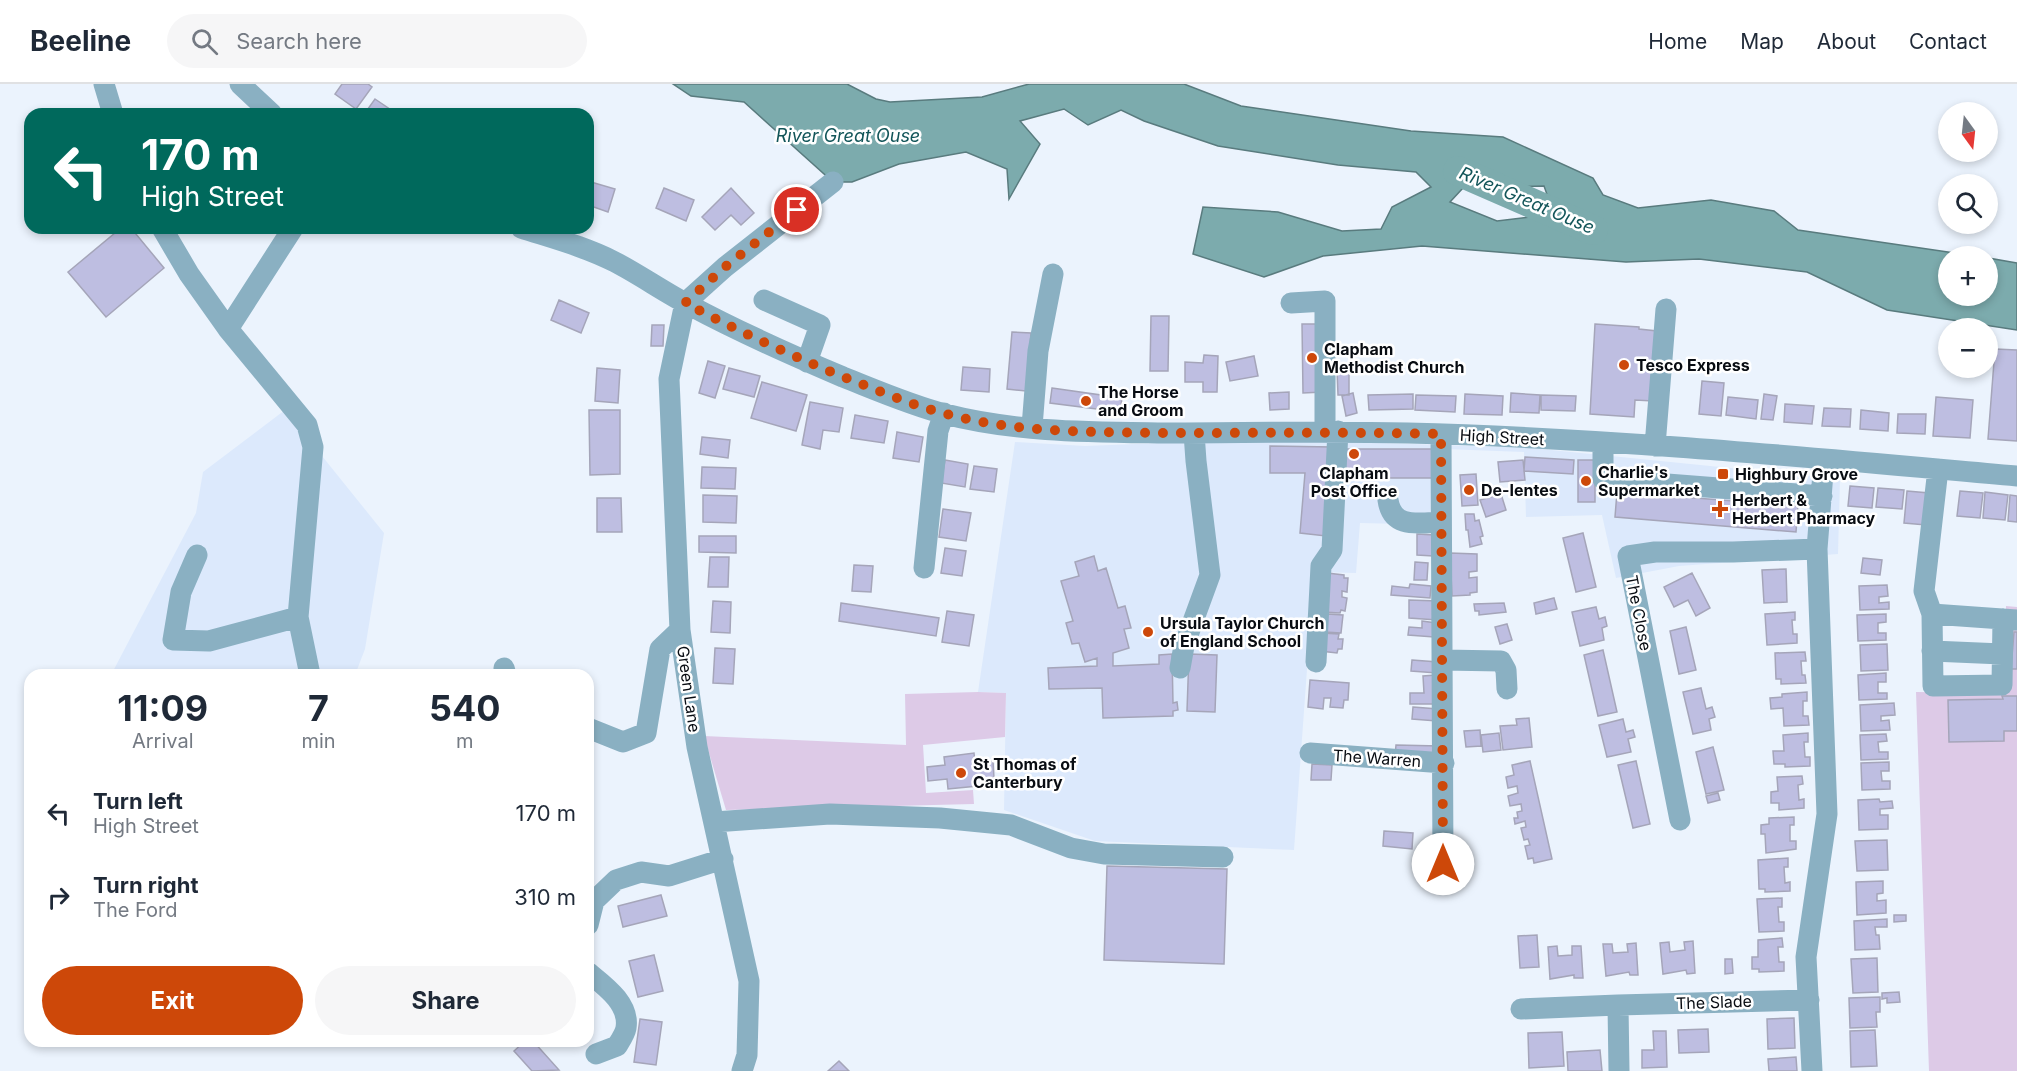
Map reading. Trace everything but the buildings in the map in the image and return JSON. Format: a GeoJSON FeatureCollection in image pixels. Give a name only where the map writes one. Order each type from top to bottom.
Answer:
{"type":"FeatureCollection","features":[{"type":"Feature","properties":{"kind":"street"},"geometry":{"type":"LineString","coordinates":[[104,84],[111,108]]}},
{"type":"Feature","properties":{"kind":"street"},"geometry":{"type":"LineString","coordinates":[[240,84],[266,108]]}},
{"type":"Feature","properties":{"kind":"street"},"geometry":{"type":"LineString","coordinates":[[685,303],[725,267],[833,182]]}},
{"type":"Feature","properties":{"kind":"street"},"geometry":{"type":"LineString","coordinates":[[166,234],[189,274],[228,329],[307,425],[313,447],[298,617],[304,669]]}},
{"type":"Feature","properties":{"kind":"street"},"geometry":{"type":"LineString","coordinates":[[228,329],[289,234]]}},
{"type":"Feature","properties":{"kind":"street","name":"High Street"},"geometry":{"type":"LineString","coordinates":[[539,234],[615,262],[685,303],[807,362],[889,395],[944,413],[986,422],[1032,428],[1117,432],[1331,431],[1603,442],[2017,476]]}},
{"type":"Feature","properties":{"kind":"street"},"geometry":{"type":"LineString","coordinates":[[1032,428],[1038,351],[1053,274]]}},
{"type":"Feature","properties":{"kind":"street"},"geometry":{"type":"LineString","coordinates":[[764,300],[820,325],[807,362]]}},
{"type":"Feature","properties":{"kind":"street"},"geometry":{"type":"LineString","coordinates":[[1291,303],[1325,301],[1331,431],[1332,549],[1322,566],[1316,662]]}},
{"type":"Feature","properties":{"kind":"street","name":"Green Lane"},"geometry":{"type":"LineString","coordinates":[[685,303],[669,379],[680,630],[697,747],[749,981],[747,1054],[742,1071]]}},
{"type":"Feature","properties":{"kind":"street"},"geometry":{"type":"LineString","coordinates":[[1655,446],[1666,309]]}},
{"type":"Feature","properties":{"kind":"street"},"geometry":{"type":"LineString","coordinates":[[924,568],[938,431],[944,413]]}},
{"type":"Feature","properties":{"kind":"street"},"geometry":{"type":"LineString","coordinates":[[1180,668],[1184,646],[1210,574],[1194,433]]}},
{"type":"Feature","properties":{"kind":"street","name":"The Warren"},"geometry":{"type":"LineString","coordinates":[[1441,434],[1443,864]]}},
{"type":"Feature","properties":{"kind":"street"},"geometry":{"type":"LineString","coordinates":[[1603,442],[1604,479],[1822,496]]}},
{"type":"Feature","properties":{"kind":"street"},"geometry":{"type":"LineString","coordinates":[[1812,1071],[1806,957],[1827,814],[1817,549],[1824,460]]}},
{"type":"Feature","properties":{"kind":"street"},"geometry":{"type":"LineString","coordinates":[[1932,614],[2010,619],[2002,654],[2002,685],[1933,686],[1932,614],[1924,591],[1938,469]]}},
{"type":"Feature","properties":{"kind":"street"},"geometry":{"type":"LineString","coordinates":[[1388,500],[1389,511],[1398,519],[1412,523],[1441,522]]}},
{"type":"Feature","properties":{"kind":"street","name":"The Close"},"geometry":{"type":"LineString","coordinates":[[1680,820],[1628,556],[1655,552],[1817,549]]}},
{"type":"Feature","properties":{"kind":"street"},"geometry":{"type":"LineString","coordinates":[[197,555],[181,592],[173,640],[209,641],[298,617]]}},
{"type":"Feature","properties":{"kind":"street"},"geometry":{"type":"LineString","coordinates":[[594,730],[623,742],[646,733],[660,649],[680,630]]}},
{"type":"Feature","properties":{"kind":"street"},"geometry":{"type":"LineString","coordinates":[[1932,651],[2002,654]]}},
{"type":"Feature","properties":{"kind":"street"},"geometry":{"type":"LineString","coordinates":[[1443,660],[1501,661],[1506,670],[1507,689]]}},
{"type":"Feature","properties":{"kind":"street","name":"The Warren"},"geometry":{"type":"LineString","coordinates":[[1310,753],[1444,763]]}},
{"type":"Feature","properties":{"kind":"street"},"geometry":{"type":"LineString","coordinates":[[714,822],[830,814],[940,818],[1011,825],[1071,848],[1104,854],[1223,856]]}},
{"type":"Feature","properties":{"kind":"street"},"geometry":{"type":"LineString","coordinates":[[594,901],[616,880],[641,872],[669,876],[723,859]]}},
{"type":"Feature","properties":{"kind":"street"},"geometry":{"type":"LineString","coordinates":[[594,978],[622,1005],[626,1027],[618,1046],[596,1054]]}},
{"type":"Feature","properties":{"kind":"street","name":"The Slade"},"geometry":{"type":"LineString","coordinates":[[1521,1009],[1809,1000]]}},
{"type":"Feature","properties":{"kind":"street"},"geometry":{"type":"LineString","coordinates":[[1618,1005],[1619,1071]]}},
{"type":"Feature","properties":{"kind":"shaded area"},"geometry":{"type":"Polygon","coordinates":[[[285,410],[384,533],[365,649],[357,669],[114,669],[196,513],[203,472],[285,410]]]}},
{"type":"Feature","properties":{"kind":"shaded area","name":"Ursula Taylor Church of England School"},"geometry":{"type":"Polygon","coordinates":[[[1263,439],[1531,448],[1840,479],[1838,554],[1679,566],[1616,578],[1602,515],[1526,517],[1524,452],[1444,449],[1444,525],[1360,523],[1356,573],[1314,572],[1294,850],[1095,841],[1004,810],[1006,693],[978,692],[1015,442],[1085,446],[1263,439]]]}},
{"type":"Feature","properties":{"kind":"shaded area"},"geometry":{"type":"Polygon","coordinates":[[[2006,606],[2017,607],[2017,1071],[1929,1071],[1916,692],[2006,693],[2006,606]]]}},
{"type":"Feature","properties":{"kind":"shaded area"},"geometry":{"type":"Polygon","coordinates":[[[1006,693],[1005,737],[923,745],[926,793],[973,790],[974,804],[726,810],[704,736],[906,745],[905,694],[1006,693]]]}},
{"type":"Feature","properties":{"kind":"water","name":"River Great Ouse"},"geometry":{"type":"Polygon","coordinates":[[[673,84],[847,84],[876,99],[890,102],[982,97],[1029,84],[1184,84],[1241,106],[1411,131],[1503,137],[1593,178],[1603,195],[1638,208],[1711,200],[1774,211],[1798,230],[1938,251],[1938,306],[1998,306],[1998,260],[2017,263],[2017,330],[1998,327],[1998,318],[1939,318],[1887,310],[1807,272],[1699,259],[1626,262],[1422,246],[1323,256],[1264,277],[1193,254],[1203,207],[1278,212],[1342,231],[1381,229],[1392,207],[1431,187],[1416,172],[1338,165],[1218,146],[1144,121],[1121,110],[1088,125],[1064,109],[1020,121],[1040,144],[1009,199],[1007,169],[966,152],[899,164],[852,182],[833,182],[744,102],[691,96],[673,84]],[[1544,186],[1463,188],[1450,202],[1497,221],[1554,214],[1544,186]]]}},
{"type":"Feature","properties":{"kind":"waterway","name":"River Great Ouse"},"geometry":{"type":"LineString","coordinates":[[1458,171],[1593,230]]}},
{"type":"Feature","properties":{"kind":"place","name":"Clapham Methodist Church"},"geometry":{"type":"Point","coordinates":[1312,358]}},
{"type":"Feature","properties":{"kind":"place","name":"Tesco Express"},"geometry":{"type":"Point","coordinates":[1624,365]}},
{"type":"Feature","properties":{"kind":"place","name":"The Horse and Groom"},"geometry":{"type":"Point","coordinates":[1086,401]}},
{"type":"Feature","properties":{"kind":"place","name":"Clapham Post Office"},"geometry":{"type":"Point","coordinates":[1354,454]}},
{"type":"Feature","properties":{"kind":"place","name":"Highbury Grove"},"geometry":{"type":"Point","coordinates":[1723,474]}},
{"type":"Feature","properties":{"kind":"place","name":"Charlie's Supermarket"},"geometry":{"type":"Point","coordinates":[1586,481]}},
{"type":"Feature","properties":{"kind":"place","name":"De-Ientes"},"geometry":{"type":"Point","coordinates":[1469,490]}},
{"type":"Feature","properties":{"kind":"place","name":"Herbert & Herbert Pharmacy"},"geometry":{"type":"Point","coordinates":[1720,509]}},
{"type":"Feature","properties":{"kind":"place","name":"Ursula Taylor Church of England School"},"geometry":{"type":"Point","coordinates":[1148,632]}},
{"type":"Feature","properties":{"kind":"place","name":"St Thomas of Canterbury"},"geometry":{"type":"Point","coordinates":[961,773]}},
{"type":"Feature","properties":{"kind":"route"},"geometry":{"type":"LineString","coordinates":[[797,210],[702,286],[685,303],[745,334],[878,391],[944,413],[976,420],[1032,428],[1117,432],[1338,431],[1441,434],[1443,864]]}}]}
